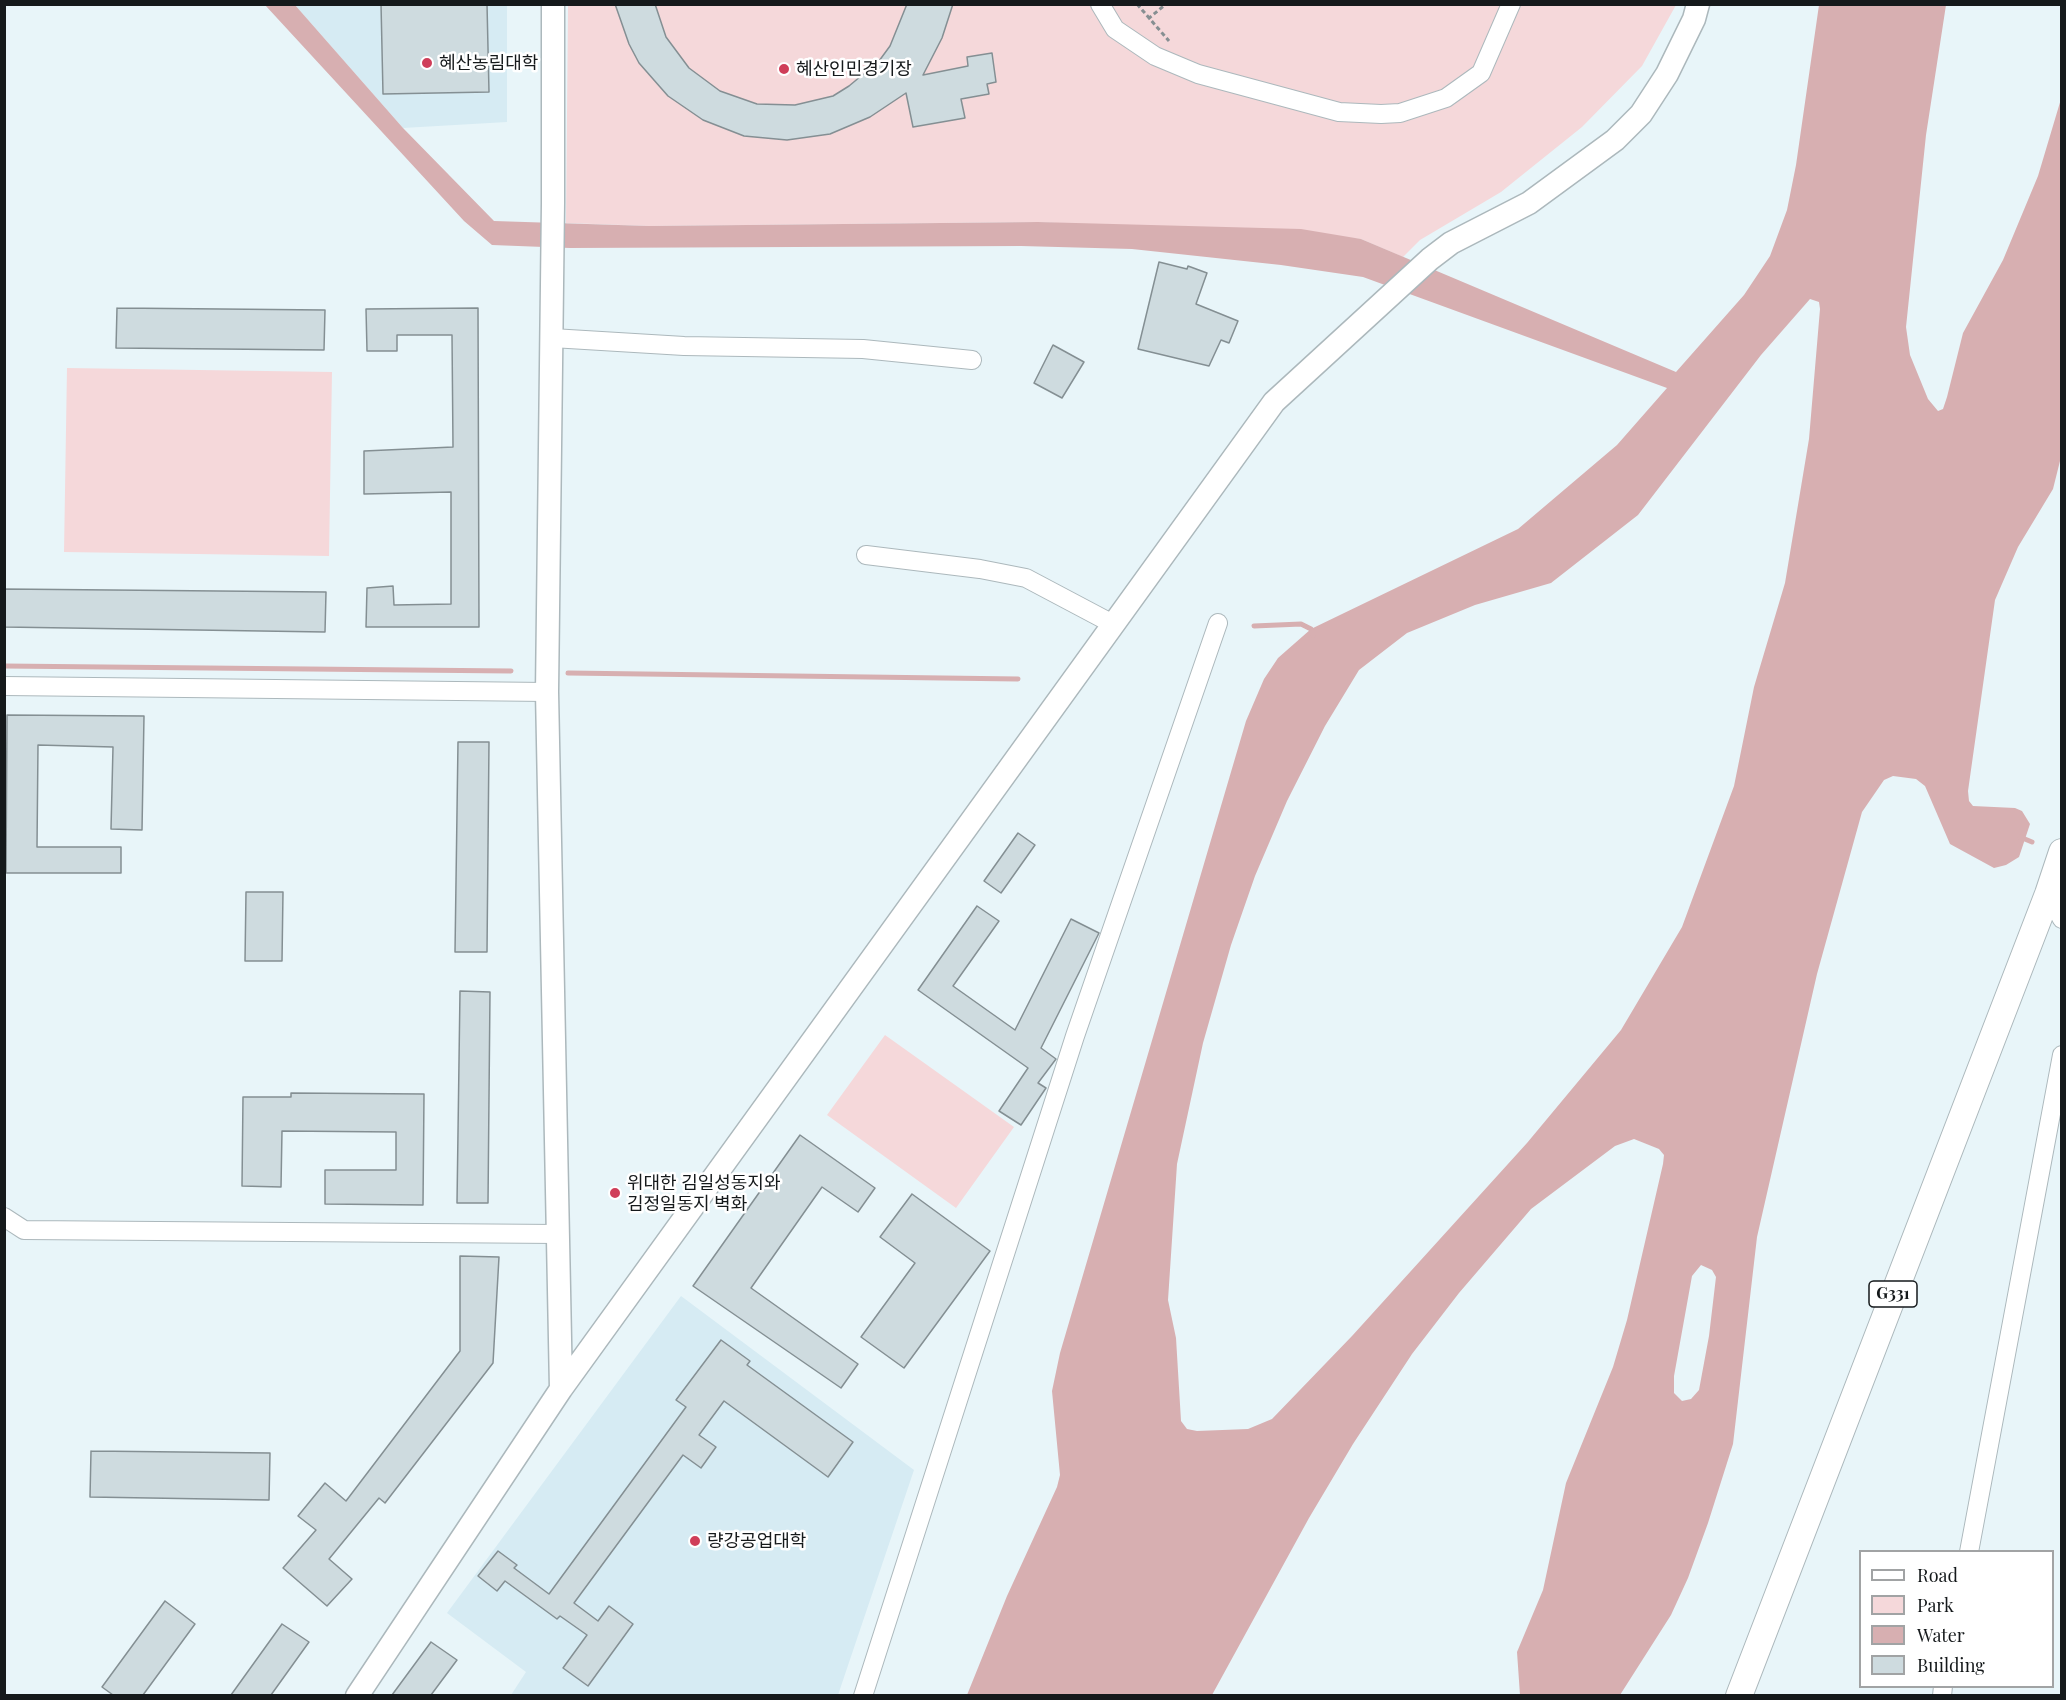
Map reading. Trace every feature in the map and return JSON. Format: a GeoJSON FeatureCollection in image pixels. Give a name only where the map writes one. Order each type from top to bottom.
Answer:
{"type":"FeatureCollection","features":[{"type":"Feature","properties":{"kind":"highway","name":"G331"},"geometry":{"type":"LineString","coordinates":[[1739,1695],[2048,894],[2061,852]]}},
{"type":"Feature","properties":{"kind":"main road"},"geometry":{"type":"LineString","coordinates":[[553,4],[554,203],[547,692],[561,1389]]}},
{"type":"Feature","properties":{"kind":"main road"},"geometry":{"type":"LineString","coordinates":[[357,1695],[561,1389],[1274,402],[1389,296],[1451,243],[1529,203],[1616,140],[1641,114],[1667,74],[1694,19],[1698,4]]}},
{"type":"Feature","properties":{"kind":"street"},"geometry":{"type":"LineString","coordinates":[[1100,4],[1114,29],[1155,56],[1198,74],[1340,112],[1381,114],[1400,113],[1446,98],[1481,73],[1511,4]]}},
{"type":"Feature","properties":{"kind":"street"},"geometry":{"type":"LineString","coordinates":[[552,338],[684,346],[863,349],[972,360]]}},
{"type":"Feature","properties":{"kind":"street"},"geometry":{"type":"LineString","coordinates":[[866,555],[980,569],[1026,578],[1112,624]]}},
{"type":"Feature","properties":{"kind":"street"},"geometry":{"type":"LineString","coordinates":[[862,1695],[1074,1035],[1218,623]]}},
{"type":"Feature","properties":{"kind":"street"},"geometry":{"type":"LineString","coordinates":[[4,686],[547,692]]}},
{"type":"Feature","properties":{"kind":"street"},"geometry":{"type":"LineString","coordinates":[[2048,894],[2061,919]]}},
{"type":"Feature","properties":{"kind":"street"},"geometry":{"type":"LineString","coordinates":[[1969,1550],[2061,1055]]}},
{"type":"Feature","properties":{"kind":"street"},"geometry":{"type":"LineString","coordinates":[[4,1217],[24,1230],[558,1234]]}},
{"type":"Feature","properties":{"kind":"path"},"geometry":{"type":"LineString","coordinates":[[1137,4],[1170,42]]}},
{"type":"Feature","properties":{"kind":"path"},"geometry":{"type":"LineString","coordinates":[[1148,19],[1166,4]]}},
{"type":"Feature","properties":{"kind":"shaded area","name":"혜산농림대학"},"geometry":{"type":"Polygon","coordinates":[[[295,5],[507,5],[507,122],[403,128],[295,5]]]}},
{"type":"Feature","properties":{"kind":"shaded area","name":"량강공업대학"},"geometry":{"type":"Polygon","coordinates":[[[681,1296],[914,1470],[838,1695],[511,1695],[526,1672],[447,1613],[681,1296]]]}},
{"type":"Feature","properties":{"kind":"green space"},"geometry":{"type":"Polygon","coordinates":[[[568,5],[1676,5],[1642,66],[1582,127],[1501,192],[1420,240],[1403,257],[1361,239],[1038,222],[649,226],[566,223],[568,5]]]}},
{"type":"Feature","properties":{"kind":"green space"},"geometry":{"type":"Polygon","coordinates":[[[67,368],[332,372],[329,556],[64,552],[67,368]]]}},
{"type":"Feature","properties":{"kind":"green space"},"geometry":{"type":"Polygon","coordinates":[[[885,1035],[1014,1127],[956,1208],[827,1115],[885,1035]]]}},
{"type":"Feature","properties":{"kind":"water"},"geometry":{"type":"Polygon","coordinates":[[[265,5],[295,5],[403,128],[494,221],[649,226],[1038,222],[1301,229],[1361,239],[1676,372],[1744,295],[1770,256],[1787,210],[1796,165],[1819,5],[1946,5],[1926,135],[1906,327],[1910,355],[1928,399],[1938,411],[1943,409],[1947,397],[1963,333],[2003,260],[2038,176],[2061,99],[2061,457],[2053,489],[2018,547],[1995,600],[1968,791],[1969,801],[1973,806],[2015,808],[2022,811],[2030,824],[2019,857],[2006,865],[1994,868],[1950,844],[1925,786],[1916,779],[1893,776],[1884,780],[1862,812],[1817,974],[1757,1237],[1733,1444],[1688,1578],[1671,1615],[1620,1695],[1520,1695],[1517,1652],[1543,1590],[1566,1483],[1613,1367],[1627,1320],[1663,1164],[1664,1155],[1659,1149],[1634,1139],[1615,1146],[1531,1209],[1459,1293],[1412,1354],[1353,1444],[1309,1518],[1212,1695],[967,1695],[1007,1596],[1057,1487],[1060,1475],[1052,1391],[1060,1353],[1246,721],[1264,679],[1278,658],[1311,629],[1518,529],[1617,445],[1667,388],[1363,277],[1281,265],[1132,249],[1021,246],[570,248],[492,245],[464,221],[265,5]],[[1810,299],[1761,355],[1638,515],[1551,583],[1475,605],[1407,633],[1359,670],[1325,726],[1287,801],[1255,876],[1231,945],[1203,1043],[1177,1164],[1168,1300],[1176,1338],[1181,1421],[1187,1429],[1197,1431],[1248,1429],[1272,1419],[1352,1336],[1527,1143],[1621,1030],[1682,927],[1734,786],[1754,687],[1785,583],[1809,439],[1820,309],[1819,302],[1810,299]],[[1701,1265],[1692,1276],[1674,1376],[1674,1393],[1682,1401],[1691,1399],[1699,1390],[1709,1336],[1716,1277],[1712,1270],[1701,1265]]]}},
{"type":"Feature","properties":{"kind":"building"},"geometry":{"type":"Polygon","coordinates":[[[381,4],[487,4],[489,92],[383,94],[381,4]]]}},
{"type":"Feature","properties":{"kind":"building"},"geometry":{"type":"Polygon","coordinates":[[[615,4],[655,4],[666,37],[689,68],[720,91],[757,104],[795,105],[833,96],[849,86],[879,61],[890,46],[907,4],[953,4],[942,38],[923,75],[968,66],[967,57],[992,53],[996,82],[987,84],[989,94],[961,99],[965,118],[913,127],[906,93],[870,117],[830,134],[787,140],[744,136],[703,120],[668,96],[639,63],[629,44],[615,4]]]}},
{"type":"Feature","properties":{"kind":"building"},"geometry":{"type":"Polygon","coordinates":[[[1159,262],[1187,269],[1188,266],[1207,273],[1196,304],[1238,321],[1229,343],[1221,340],[1209,366],[1138,349],[1159,262]]]}},
{"type":"Feature","properties":{"kind":"building"},"geometry":{"type":"Polygon","coordinates":[[[117,308],[325,310],[324,350],[116,348],[117,308]]]}},
{"type":"Feature","properties":{"kind":"building"},"geometry":{"type":"Polygon","coordinates":[[[478,308],[479,627],[366,627],[367,588],[393,586],[394,605],[451,604],[451,492],[364,494],[364,451],[453,447],[452,335],[397,335],[397,351],[367,351],[366,309],[478,308]]]}},
{"type":"Feature","properties":{"kind":"building"},"geometry":{"type":"Polygon","coordinates":[[[1053,345],[1084,362],[1062,398],[1034,383],[1053,345]]]}},
{"type":"Feature","properties":{"kind":"building"},"geometry":{"type":"Polygon","coordinates":[[[4,589],[326,592],[325,632],[4,627],[4,589]]]}},
{"type":"Feature","properties":{"kind":"building"},"geometry":{"type":"Polygon","coordinates":[[[7,715],[144,716],[142,830],[111,829],[113,747],[38,745],[37,847],[121,847],[121,873],[6,873],[7,715]]]}},
{"type":"Feature","properties":{"kind":"building"},"geometry":{"type":"Polygon","coordinates":[[[458,742],[489,742],[487,952],[455,952],[458,742]]]}},
{"type":"Feature","properties":{"kind":"building"},"geometry":{"type":"Polygon","coordinates":[[[1018,833],[1035,845],[1001,893],[984,881],[1018,833]]]}},
{"type":"Feature","properties":{"kind":"building"},"geometry":{"type":"Polygon","coordinates":[[[246,892],[283,892],[282,961],[245,961],[246,892]]]}},
{"type":"Feature","properties":{"kind":"building"},"geometry":{"type":"Polygon","coordinates":[[[977,906],[999,921],[953,986],[1015,1030],[1071,919],[1099,933],[1041,1048],[1056,1059],[1038,1083],[1046,1088],[1021,1125],[999,1111],[1028,1068],[918,990],[977,906]]]}},
{"type":"Feature","properties":{"kind":"building"},"geometry":{"type":"Polygon","coordinates":[[[460,991],[490,992],[488,1203],[457,1203],[460,991]]]}},
{"type":"Feature","properties":{"kind":"building"},"geometry":{"type":"Polygon","coordinates":[[[291,1093],[424,1094],[423,1205],[325,1204],[325,1170],[396,1170],[396,1132],[282,1131],[281,1187],[242,1186],[243,1097],[291,1097],[291,1093]]]}},
{"type":"Feature","properties":{"kind":"building"},"geometry":{"type":"Polygon","coordinates":[[[800,1135],[875,1188],[858,1212],[822,1187],[751,1288],[858,1364],[841,1388],[693,1286],[800,1135]]]}},
{"type":"Feature","properties":{"kind":"building"},"geometry":{"type":"Polygon","coordinates":[[[912,1194],[990,1251],[904,1368],[861,1337],[915,1263],[880,1237],[912,1194]]]}},
{"type":"Feature","properties":{"kind":"building"},"geometry":{"type":"Polygon","coordinates":[[[460,1256],[499,1257],[493,1363],[385,1503],[379,1498],[329,1559],[352,1579],[327,1606],[283,1568],[316,1530],[298,1516],[325,1483],[346,1501],[460,1351],[460,1256]]]}},
{"type":"Feature","properties":{"kind":"building"},"geometry":{"type":"Polygon","coordinates":[[[721,1340],[750,1361],[747,1365],[853,1442],[828,1477],[724,1401],[699,1435],[716,1447],[701,1468],[683,1455],[574,1603],[598,1621],[609,1606],[633,1624],[588,1686],[563,1668],[587,1635],[560,1616],[557,1619],[505,1581],[497,1591],[478,1576],[498,1551],[517,1565],[514,1568],[549,1594],[686,1407],[676,1400],[721,1340]]]}},
{"type":"Feature","properties":{"kind":"building"},"geometry":{"type":"Polygon","coordinates":[[[91,1451],[270,1453],[269,1500],[90,1497],[91,1451]]]}},
{"type":"Feature","properties":{"kind":"building"},"geometry":{"type":"Polygon","coordinates":[[[165,1601],[195,1624],[143,1695],[113,1695],[102,1687],[165,1601]]]}},
{"type":"Feature","properties":{"kind":"building"},"geometry":{"type":"Polygon","coordinates":[[[282,1624],[309,1642],[271,1695],[231,1695],[282,1624]]]}},
{"type":"Feature","properties":{"kind":"building"},"geometry":{"type":"Polygon","coordinates":[[[431,1642],[457,1660],[431,1695],[392,1695],[431,1642]]]}},
{"type":"Feature","properties":{"kind":"waterway"},"geometry":{"type":"LineString","coordinates":[[1254,626],[1301,624],[1311,629],[1313,635]]}},
{"type":"Feature","properties":{"kind":"waterway"},"geometry":{"type":"LineString","coordinates":[[4,666],[511,671]]}},
{"type":"Feature","properties":{"kind":"waterway"},"geometry":{"type":"LineString","coordinates":[[568,673],[1018,679]]}},
{"type":"Feature","properties":{"kind":"waterway"},"geometry":{"type":"LineString","coordinates":[[2020,837],[2032,842]]}},
{"type":"Feature","properties":{"kind":"place","name":"혜산농림대학"},"geometry":{"type":"Point","coordinates":[427,63]}},
{"type":"Feature","properties":{"kind":"place","name":"혜산인민경기장"},"geometry":{"type":"Point","coordinates":[784,69]}},
{"type":"Feature","properties":{"kind":"place","name":"위대한 김일성동지와 김정일동지 벽화"},"geometry":{"type":"Point","coordinates":[615,1193]}},
{"type":"Feature","properties":{"kind":"place","name":"량강공업대학"},"geometry":{"type":"Point","coordinates":[695,1541]}}]}
